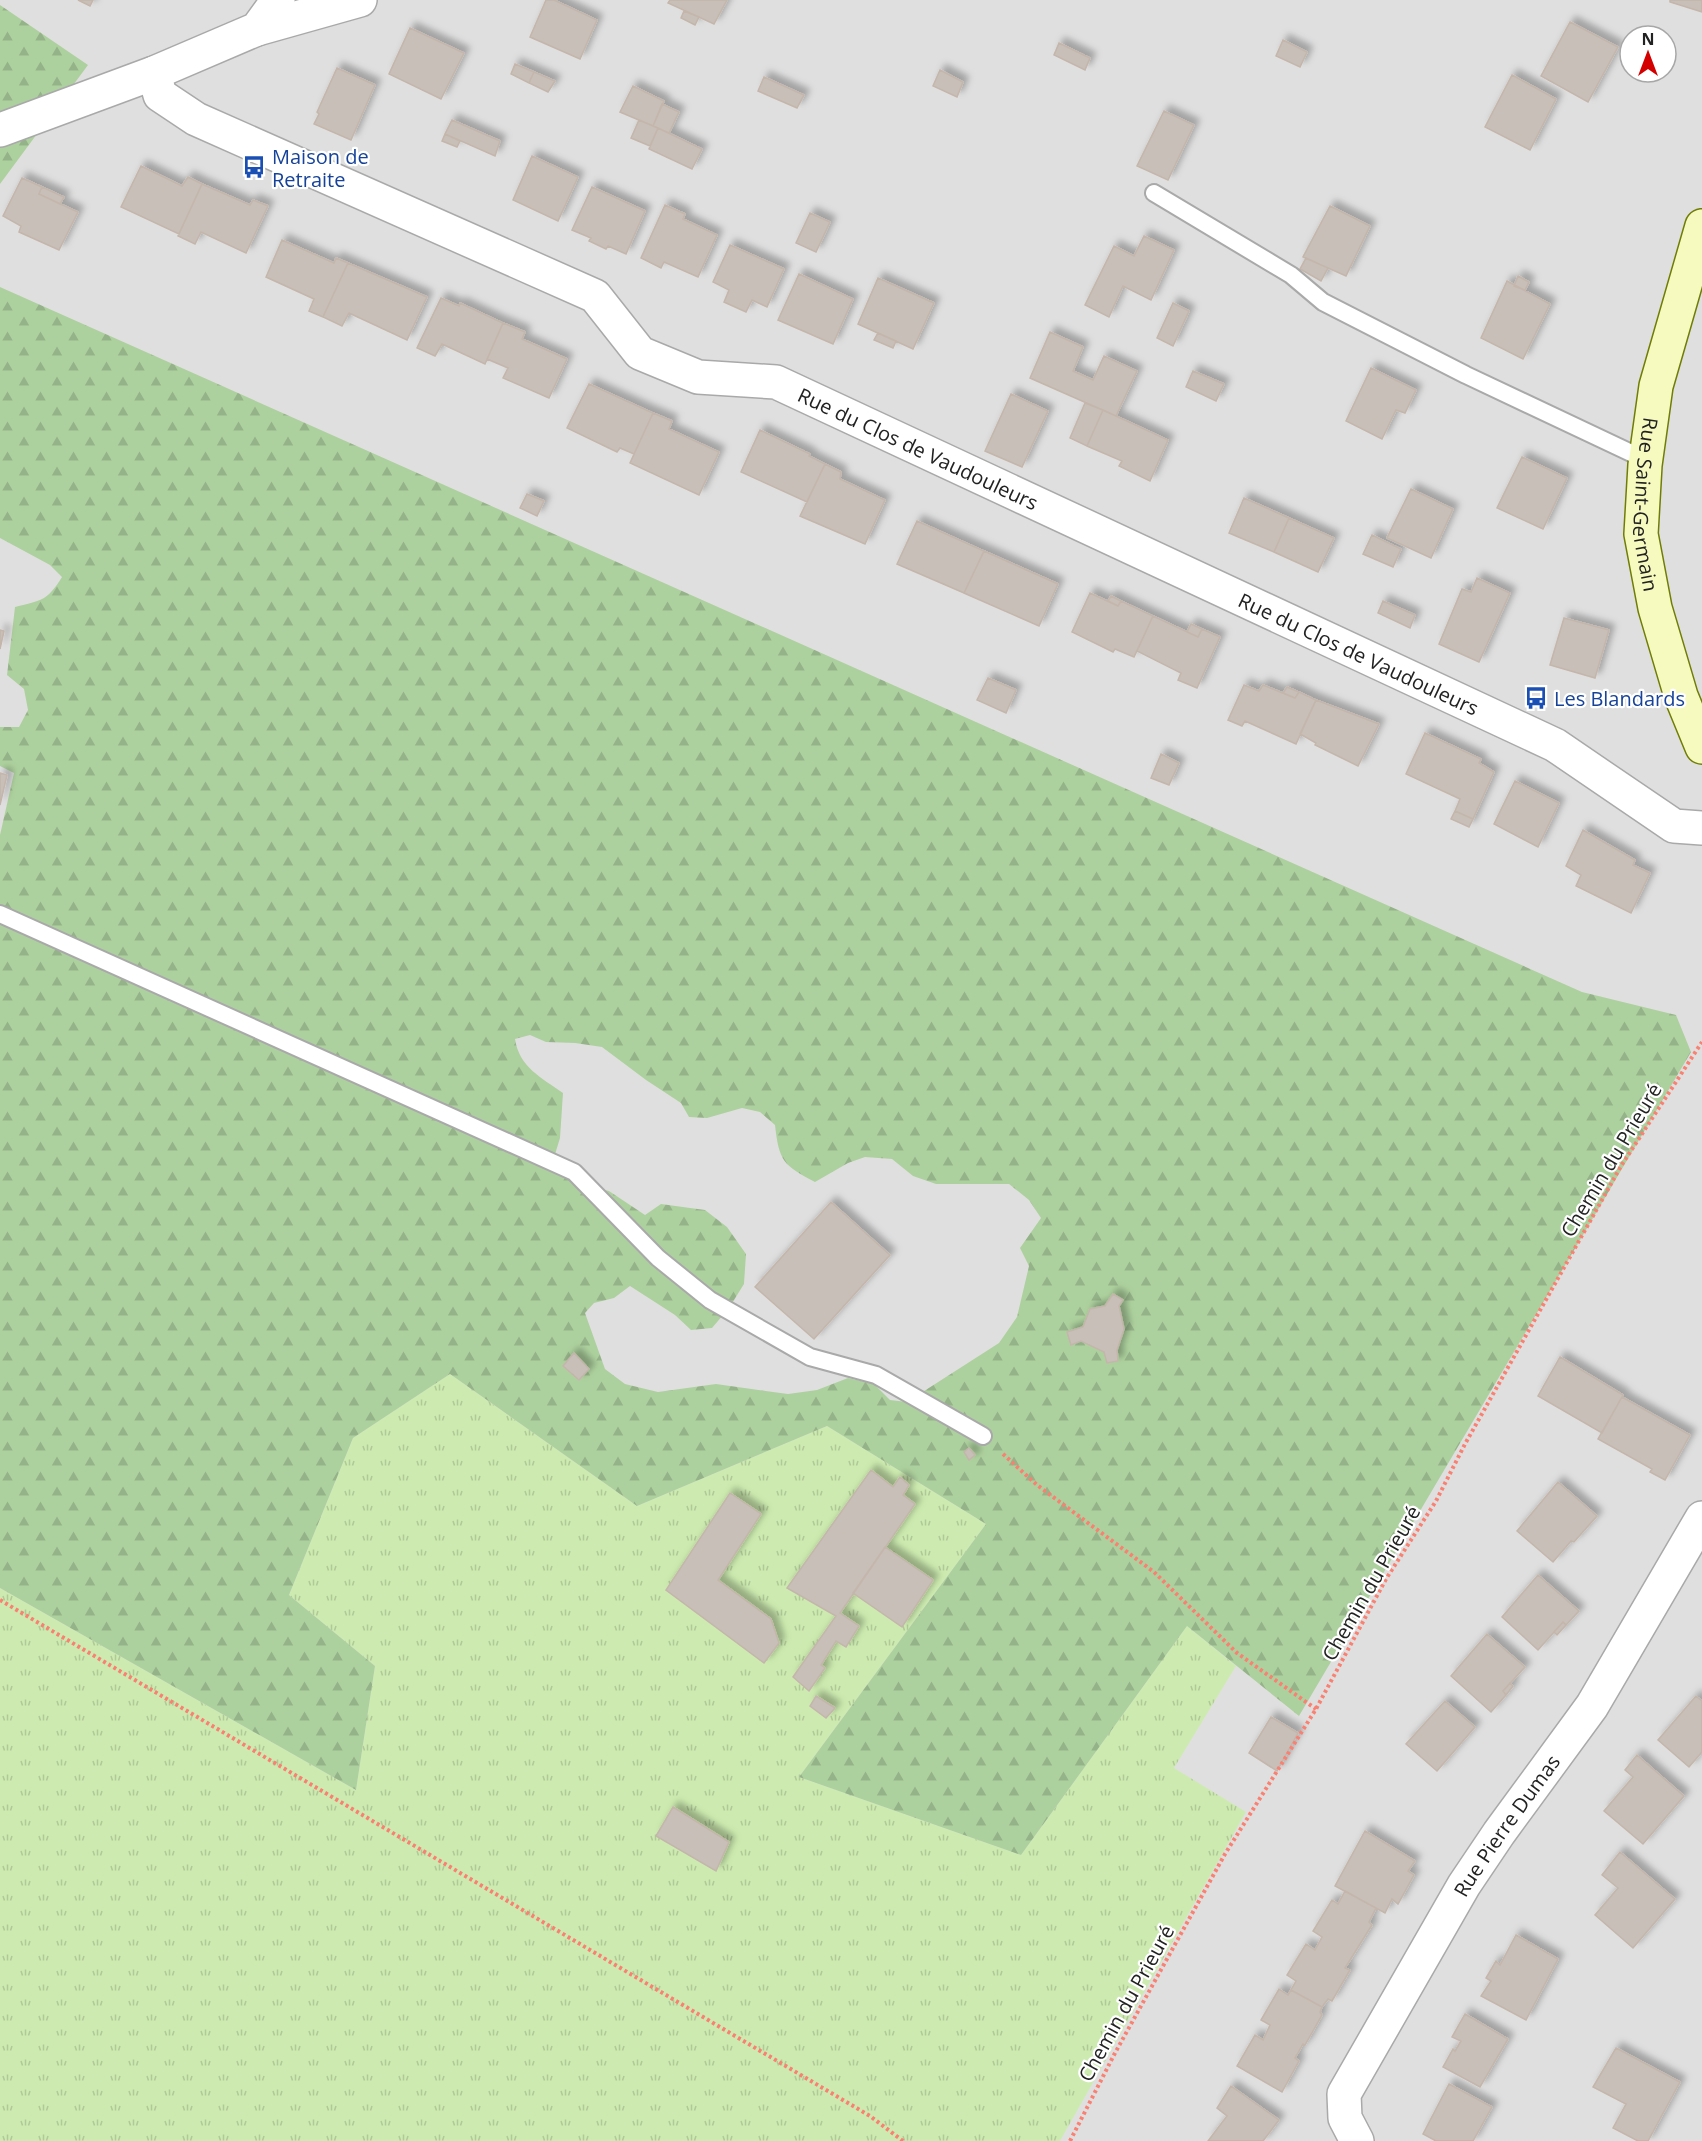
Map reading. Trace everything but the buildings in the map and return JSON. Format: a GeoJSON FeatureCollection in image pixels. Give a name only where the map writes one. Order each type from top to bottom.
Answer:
{"type":"FeatureCollection","features":[{"type":"Feature","properties":{"kind":"main road","name":"Rue Saint-Germain"},"geometry":{"type":"LineString","coordinates":[[1702,226],[1656,386],[1646,460],[1641,534],[1655,608],[1680,696],[1702,747]]}},
{"type":"Feature","properties":{"kind":"street"},"geometry":{"type":"LineString","coordinates":[[256,29],[278,0]]}},
{"type":"Feature","properties":{"kind":"street"},"geometry":{"type":"LineString","coordinates":[[0,130],[154,73],[256,29],[360,0]]}},
{"type":"Feature","properties":{"kind":"street","name":"Rue du Clos de Vaudouleurs"},"geometry":{"type":"LineString","coordinates":[[154,73],[160,95],[196,118],[595,296],[640,352],[698,377],[776,382],[1555,746],[1674,826],[1702,828]]}},
{"type":"Feature","properties":{"kind":"street","name":"Rue Pierre Dumas"},"geometry":{"type":"LineString","coordinates":[[1357,2141],[1345,2118],[1344,2094],[1464,1885],[1592,1706],[1702,1518]]}},
{"type":"Feature","properties":{"kind":"lane"},"geometry":{"type":"LineString","coordinates":[[1154,193],[1291,275],[1323,302],[1466,375],[1646,460]]}},
{"type":"Feature","properties":{"kind":"lane"},"geometry":{"type":"LineString","coordinates":[[0,914],[574,1172],[658,1258],[710,1300],[810,1357],[876,1376],[983,1436]]}},
{"type":"Feature","properties":{"kind":"path","name":"Chemin du Prieuré"},"geometry":{"type":"LineString","coordinates":[[1070,2141],[1115,2053],[1225,1854],[1316,1709],[1386,1579],[1436,1501],[1465,1444],[1621,1166],[1702,1042]]}},
{"type":"Feature","properties":{"kind":"path"},"geometry":{"type":"LineString","coordinates":[[983,1436],[1037,1485],[1154,1572],[1237,1653],[1316,1709]]}},
{"type":"Feature","properties":{"kind":"path"},"geometry":{"type":"LineString","coordinates":[[0,1600],[870,2116],[903,2141]]}},
{"type":"Feature","properties":{"kind":"shaded area"},"geometry":{"type":"Polygon","coordinates":[[[0,0],[1702,0],[1702,2141],[0,2141],[0,0]]]}},
{"type":"Feature","properties":{"kind":"green space"},"geometry":{"type":"Polygon","coordinates":[[[0,5],[88,65],[0,184],[0,5]]]}},
{"type":"Feature","properties":{"kind":"green space"},"geometry":{"type":"Polygon","coordinates":[[[0,287],[1582,992],[1676,1015],[1691,1052],[1299,1716],[1187,1626],[1021,1855],[799,1777],[986,1524],[827,1426],[637,1506],[450,1374],[353,1438],[289,1595],[375,1666],[356,1790],[0,1588],[0,835],[14,773],[0,766],[0,727],[19,727],[28,710],[24,689],[7,675],[15,607],[32,603],[48,595],[62,577],[50,565],[0,538],[0,287]],[[530,1035],[515,1039],[517,1049],[526,1064],[563,1093],[560,1138],[553,1161],[572,1182],[609,1191],[645,1215],[661,1204],[705,1210],[727,1227],[746,1254],[744,1284],[729,1308],[712,1328],[691,1330],[675,1315],[630,1286],[614,1298],[594,1303],[585,1313],[605,1369],[625,1384],[658,1392],[716,1384],[788,1394],[817,1390],[848,1378],[874,1384],[890,1400],[907,1402],[999,1343],[1017,1317],[1029,1266],[1020,1248],[1041,1218],[1029,1200],[1009,1184],[936,1184],[913,1176],[892,1159],[865,1157],[848,1163],[815,1182],[784,1161],[778,1147],[775,1125],[760,1112],[742,1108],[707,1118],[689,1117],[681,1103],[602,1047],[546,1042],[530,1035]]]}},
{"type":"Feature","properties":{"kind":"green space"},"geometry":{"type":"Polygon","coordinates":[[[450,1374],[637,1506],[827,1426],[986,1524],[799,1777],[1021,1855],[1187,1626],[1236,1666],[1174,1768],[1246,1812],[1060,2141],[0,2141],[0,1588],[356,1790],[375,1666],[289,1595],[353,1438],[450,1374]]]}},
{"type":"Feature","properties":{"kind":"place","name":"Maison de Retraite"},"geometry":{"type":"Point","coordinates":[254,167]}},
{"type":"Feature","properties":{"kind":"place","name":"Les Blandards"},"geometry":{"type":"Point","coordinates":[1536,698]}}]}
